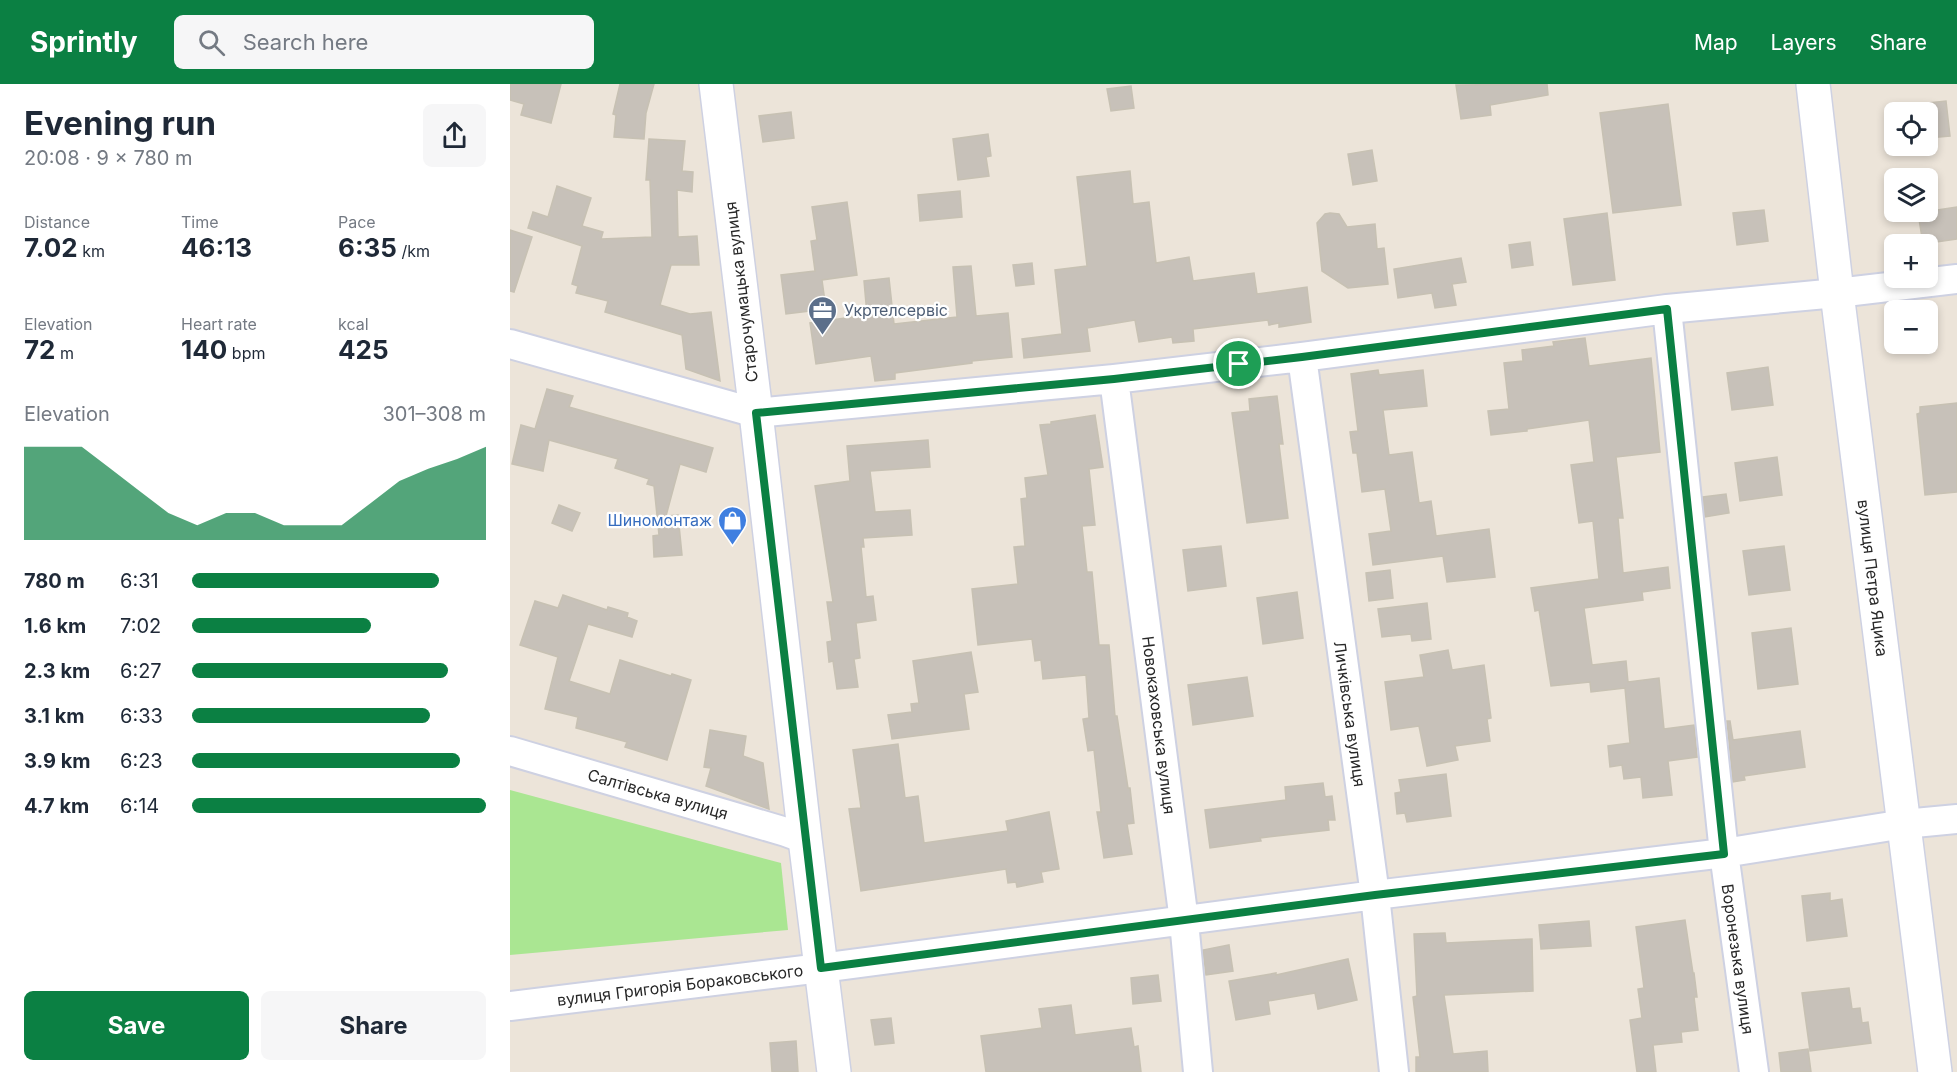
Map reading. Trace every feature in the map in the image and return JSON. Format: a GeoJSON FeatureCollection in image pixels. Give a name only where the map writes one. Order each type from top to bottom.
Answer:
{"type":"FeatureCollection","features":[{"type":"Feature","properties":{"kind":"street","name":"Старочумацька вулиця"},"geometry":{"type":"LineString","coordinates":[[716,84],[834,1072]]}},
{"type":"Feature","properties":{"kind":"street","name":"вулиця Петра Яцика"},"geometry":{"type":"LineString","coordinates":[[1813,84],[1935,1072]]}},
{"type":"Feature","properties":{"kind":"street"},"geometry":{"type":"LineString","coordinates":[[510,344],[756,413],[1114,379],[1667,309],[1957,279]]}},
{"type":"Feature","properties":{"kind":"street","name":"Воронезька вулиця"},"geometry":{"type":"LineString","coordinates":[[1667,309],[1724,854],[1754,1072]]}},
{"type":"Feature","properties":{"kind":"street","name":"Личківська вулиця"},"geometry":{"type":"LineString","coordinates":[[1302,357],[1375,895],[1394,1072]]}},
{"type":"Feature","properties":{"kind":"street","name":"Новокаховська вулиця"},"geometry":{"type":"LineString","coordinates":[[1114,379],[1184,921],[1198,1072]]}},
{"type":"Feature","properties":{"kind":"street","name":"Салтівська вулиця"},"geometry":{"type":"LineString","coordinates":[[510,751],[805,839]]}},
{"type":"Feature","properties":{"kind":"street","name":"вулиця Григорія Бораковського"},"geometry":{"type":"LineString","coordinates":[[510,1006],[821,968],[1375,895],[1724,854],[1904,824],[1957,819]]}},
{"type":"Feature","properties":{"kind":"green space"},"geometry":{"type":"Polygon","coordinates":[[[510,790],[781,863],[788,930],[510,955],[510,790]]]}},
{"type":"Feature","properties":{"kind":"building"},"geometry":{"type":"Polygon","coordinates":[[[510,84],[561,84],[551,123],[521,115],[524,104],[510,100],[510,84]]]}},
{"type":"Feature","properties":{"kind":"building"},"geometry":{"type":"Polygon","coordinates":[[[620,84],[654,84],[646,113],[644,139],[614,137],[616,115],[613,114],[620,84]]]}},
{"type":"Feature","properties":{"kind":"building"},"geometry":{"type":"Polygon","coordinates":[[[1547,84],[1548,95],[1490,105],[1491,115],[1461,119],[1456,85],[1547,84]]]}},
{"type":"Feature","properties":{"kind":"building"},"geometry":{"type":"Polygon","coordinates":[[[1131,86],[1134,108],[1111,111],[1107,89],[1131,86]]]}},
{"type":"Feature","properties":{"kind":"building"},"geometry":{"type":"Polygon","coordinates":[[[1946,101],[1950,136],[1938,137],[1937,102],[1946,101]]]}},
{"type":"Feature","properties":{"kind":"building"},"geometry":{"type":"Polygon","coordinates":[[[1668,104],[1681,205],[1613,213],[1600,113],[1668,104]]]}},
{"type":"Feature","properties":{"kind":"building"},"geometry":{"type":"Polygon","coordinates":[[[791,112],[794,138],[763,142],[759,116],[791,112]]]}},
{"type":"Feature","properties":{"kind":"building"},"geometry":{"type":"Polygon","coordinates":[[[988,134],[991,156],[986,157],[989,176],[958,180],[953,139],[988,134]]]}},
{"type":"Feature","properties":{"kind":"building"},"geometry":{"type":"Polygon","coordinates":[[[649,139],[685,141],[682,171],[693,172],[692,192],[677,190],[678,237],[697,236],[699,265],[671,265],[660,305],[690,314],[711,312],[720,381],[686,369],[682,335],[605,312],[608,301],[576,293],[578,286],[572,284],[582,246],[528,228],[533,212],[548,217],[557,186],[591,198],[582,226],[603,232],[601,239],[652,237],[650,180],[646,180],[649,139]]]}},
{"type":"Feature","properties":{"kind":"building"},"geometry":{"type":"Polygon","coordinates":[[[1372,150],[1377,181],[1353,185],[1348,154],[1372,150]]]}},
{"type":"Feature","properties":{"kind":"building"},"geometry":{"type":"Polygon","coordinates":[[[1130,171],[1133,204],[1149,202],[1156,263],[1189,257],[1193,281],[1254,273],[1257,294],[1307,287],[1311,322],[1279,327],[1279,323],[1269,325],[1268,320],[1193,329],[1194,341],[1173,343],[1172,337],[1139,342],[1135,320],[1087,328],[1090,351],[1024,358],[1022,339],[1062,334],[1055,270],[1087,266],[1077,177],[1130,171]]]}},
{"type":"Feature","properties":{"kind":"building"},"geometry":{"type":"Polygon","coordinates":[[[960,191],[962,217],[920,221],[918,195],[960,191]]]}},
{"type":"Feature","properties":{"kind":"building"},"geometry":{"type":"Polygon","coordinates":[[[847,202],[857,275],[822,280],[826,309],[786,314],[781,275],[815,271],[811,241],[817,240],[812,207],[847,202]]]}},
{"type":"Feature","properties":{"kind":"building"},"geometry":{"type":"Polygon","coordinates":[[[1957,207],[1957,239],[1938,242],[1938,234],[1921,234],[1919,222],[1938,222],[1938,210],[1957,207]]]}},
{"type":"Feature","properties":{"kind":"building"},"geometry":{"type":"Polygon","coordinates":[[[1764,210],[1768,241],[1737,245],[1733,213],[1764,210]]]}},
{"type":"Feature","properties":{"kind":"building"},"geometry":{"type":"Polygon","coordinates":[[[1607,213],[1615,280],[1573,285],[1564,219],[1607,213]]]}},
{"type":"Feature","properties":{"kind":"building"},"geometry":{"type":"Polygon","coordinates":[[[1325,214],[1339,214],[1347,227],[1375,224],[1377,249],[1384,248],[1388,284],[1348,288],[1322,271],[1317,223],[1325,214]]]}},
{"type":"Feature","properties":{"kind":"building"},"geometry":{"type":"Polygon","coordinates":[[[510,230],[532,237],[514,292],[510,291],[510,230]]]}},
{"type":"Feature","properties":{"kind":"building"},"geometry":{"type":"Polygon","coordinates":[[[1530,242],[1533,265],[1512,268],[1509,245],[1530,242]]]}},
{"type":"Feature","properties":{"kind":"building"},"geometry":{"type":"Polygon","coordinates":[[[1461,258],[1466,282],[1452,284],[1456,305],[1435,308],[1432,293],[1398,298],[1394,269],[1461,258]]]}},
{"type":"Feature","properties":{"kind":"building"},"geometry":{"type":"Polygon","coordinates":[[[1032,263],[1034,284],[1016,286],[1013,265],[1032,263]]]}},
{"type":"Feature","properties":{"kind":"building"},"geometry":{"type":"Polygon","coordinates":[[[971,266],[976,316],[1008,313],[1012,357],[895,373],[895,379],[875,381],[871,356],[816,364],[810,323],[867,315],[864,281],[889,278],[894,324],[957,317],[953,267],[971,266]]]}},
{"type":"Feature","properties":{"kind":"building"},"geometry":{"type":"Polygon","coordinates":[[[1585,338],[1589,366],[1651,358],[1660,452],[1616,457],[1623,518],[1618,518],[1623,573],[1668,567],[1670,588],[1642,592],[1643,600],[1584,608],[1592,665],[1626,661],[1628,682],[1659,678],[1664,729],[1694,725],[1697,757],[1668,761],[1672,795],[1643,798],[1641,777],[1624,779],[1622,765],[1610,767],[1608,746],[1630,743],[1625,688],[1591,692],[1590,682],[1551,686],[1539,610],[1535,611],[1531,588],[1599,579],[1593,521],[1579,523],[1571,465],[1594,462],[1589,420],[1491,435],[1488,411],[1509,409],[1504,363],[1523,361],[1522,350],[1554,346],[1553,342],[1585,338]]]}},
{"type":"Feature","properties":{"kind":"building"},"geometry":{"type":"Polygon","coordinates":[[[1768,367],[1773,405],[1732,410],[1727,373],[1768,367]]]}},
{"type":"Feature","properties":{"kind":"building"},"geometry":{"type":"Polygon","coordinates":[[[1378,370],[1379,375],[1423,370],[1427,406],[1383,410],[1389,455],[1412,452],[1419,503],[1431,501],[1436,536],[1489,529],[1495,577],[1447,582],[1443,556],[1373,565],[1369,534],[1391,531],[1385,489],[1362,492],[1357,453],[1353,453],[1350,432],[1358,431],[1351,374],[1378,370]]]}},
{"type":"Feature","properties":{"kind":"building"},"geometry":{"type":"Polygon","coordinates":[[[547,389],[573,396],[569,407],[713,448],[706,472],[680,464],[666,516],[678,515],[682,555],[654,557],[653,536],[659,535],[654,486],[647,484],[649,479],[615,468],[618,459],[549,440],[543,471],[512,464],[521,425],[535,429],[547,389]]]}},
{"type":"Feature","properties":{"kind":"building"},"geometry":{"type":"Polygon","coordinates":[[[1277,396],[1283,444],[1279,444],[1288,518],[1247,523],[1232,413],[1250,411],[1249,399],[1277,396]]]}},
{"type":"Feature","properties":{"kind":"building"},"geometry":{"type":"Polygon","coordinates":[[[1957,403],[1957,492],[1925,495],[1917,414],[1920,413],[1920,407],[1957,403]]]}},
{"type":"Feature","properties":{"kind":"building"},"geometry":{"type":"Polygon","coordinates":[[[1095,415],[1103,467],[1089,469],[1095,525],[1082,526],[1087,572],[1092,572],[1099,645],[1109,645],[1115,716],[1117,716],[1128,788],[1130,788],[1134,823],[1127,824],[1132,854],[1104,858],[1097,812],[1101,812],[1094,750],[1088,751],[1083,719],[1089,718],[1086,675],[1043,679],[1041,660],[1035,661],[1032,639],[978,645],[972,589],[1018,584],[1014,547],[1025,546],[1021,499],[1027,498],[1025,478],[1048,475],[1040,425],[1095,415]]]}},
{"type":"Feature","properties":{"kind":"building"},"geometry":{"type":"Polygon","coordinates":[[[928,440],[930,467],[870,471],[875,512],[910,510],[912,535],[863,538],[864,547],[861,547],[866,597],[873,596],[876,620],[856,623],[860,658],[854,659],[858,687],[837,689],[833,661],[829,662],[827,642],[832,641],[827,602],[833,602],[815,486],[850,481],[847,446],[928,440]]]}},
{"type":"Feature","properties":{"kind":"building"},"geometry":{"type":"Polygon","coordinates":[[[1777,457],[1782,495],[1740,501],[1735,463],[1777,457]]]}},
{"type":"Feature","properties":{"kind":"building"},"geometry":{"type":"Polygon","coordinates":[[[1726,494],[1729,513],[1705,517],[1703,497],[1726,494]]]}},
{"type":"Feature","properties":{"kind":"building"},"geometry":{"type":"Polygon","coordinates":[[[559,505],[580,513],[572,531],[552,523],[559,505]]]}},
{"type":"Feature","properties":{"kind":"building"},"geometry":{"type":"Polygon","coordinates":[[[1221,546],[1226,586],[1188,591],[1183,550],[1221,546]]]}},
{"type":"Feature","properties":{"kind":"building"},"geometry":{"type":"Polygon","coordinates":[[[1784,546],[1790,590],[1749,595],[1743,551],[1784,546]]]}},
{"type":"Feature","properties":{"kind":"building"},"geometry":{"type":"Polygon","coordinates":[[[1390,570],[1393,598],[1369,601],[1366,573],[1390,570]]]}},
{"type":"Feature","properties":{"kind":"building"},"geometry":{"type":"Polygon","coordinates":[[[1297,592],[1303,638],[1263,644],[1257,598],[1297,592]]]}},
{"type":"Feature","properties":{"kind":"building"},"geometry":{"type":"Polygon","coordinates":[[[563,595],[607,610],[608,607],[628,613],[627,617],[637,621],[632,637],[588,624],[569,681],[610,694],[620,660],[691,680],[667,760],[625,747],[627,742],[576,728],[578,717],[545,709],[558,657],[520,645],[535,601],[558,608],[563,595]]]}},
{"type":"Feature","properties":{"kind":"building"},"geometry":{"type":"Polygon","coordinates":[[[1427,603],[1431,639],[1412,641],[1411,634],[1382,637],[1378,609],[1427,603]]]}},
{"type":"Feature","properties":{"kind":"building"},"geometry":{"type":"Polygon","coordinates":[[[1791,628],[1798,684],[1758,689],[1752,633],[1791,628]]]}},
{"type":"Feature","properties":{"kind":"building"},"geometry":{"type":"Polygon","coordinates":[[[1448,650],[1452,670],[1484,665],[1491,718],[1487,719],[1490,741],[1455,746],[1458,760],[1427,766],[1419,726],[1391,730],[1385,682],[1424,677],[1420,655],[1448,650]]]}},
{"type":"Feature","properties":{"kind":"building"},"geometry":{"type":"Polygon","coordinates":[[[971,652],[978,692],[964,694],[969,729],[892,739],[888,715],[912,712],[911,704],[919,703],[913,661],[971,652]]]}},
{"type":"Feature","properties":{"kind":"building"},"geometry":{"type":"Polygon","coordinates":[[[1247,677],[1253,716],[1193,725],[1188,685],[1247,677]]]}},
{"type":"Feature","properties":{"kind":"building"},"geometry":{"type":"Polygon","coordinates":[[[1727,721],[1730,721],[1733,740],[1800,731],[1805,767],[1744,776],[1745,780],[1733,782],[1727,721]]]}},
{"type":"Feature","properties":{"kind":"building"},"geometry":{"type":"Polygon","coordinates":[[[710,730],[746,736],[743,756],[763,763],[769,809],[706,786],[711,768],[704,767],[710,730]]]}},
{"type":"Feature","properties":{"kind":"building"},"geometry":{"type":"Polygon","coordinates":[[[898,744],[905,798],[918,796],[924,843],[1008,831],[1006,821],[1049,812],[1059,869],[1041,872],[1043,882],[1017,887],[1016,882],[1008,883],[1006,869],[861,891],[849,809],[861,808],[853,750],[898,744]]]}},
{"type":"Feature","properties":{"kind":"building"},"geometry":{"type":"Polygon","coordinates":[[[1446,774],[1451,816],[1407,822],[1405,813],[1397,814],[1395,793],[1401,792],[1399,780],[1446,774]]]}},
{"type":"Feature","properties":{"kind":"building"},"geometry":{"type":"Polygon","coordinates":[[[1323,783],[1325,797],[1332,796],[1335,820],[1328,820],[1329,830],[1260,838],[1261,841],[1210,848],[1205,810],[1286,800],[1285,787],[1323,783]]]}},
{"type":"Feature","properties":{"kind":"building"},"geometry":{"type":"Polygon","coordinates":[[[1830,893],[1830,901],[1842,899],[1847,936],[1807,941],[1802,896],[1830,893]]]}},
{"type":"Feature","properties":{"kind":"building"},"geometry":{"type":"Polygon","coordinates":[[[1685,920],[1697,997],[1694,997],[1698,1030],[1681,1032],[1682,1042],[1653,1045],[1656,1072],[1637,1072],[1630,1020],[1642,1018],[1638,989],[1644,988],[1636,927],[1685,920]]]}},
{"type":"Feature","properties":{"kind":"building"},"geometry":{"type":"Polygon","coordinates":[[[1589,921],[1591,946],[1541,949],[1539,925],[1589,921]]]}},
{"type":"Feature","properties":{"kind":"building"},"geometry":{"type":"Polygon","coordinates":[[[1445,933],[1446,943],[1532,939],[1533,991],[1444,995],[1453,1054],[1487,1051],[1488,1072],[1416,1072],[1416,1057],[1420,1057],[1413,997],[1417,996],[1414,934],[1445,933]]]}},
{"type":"Feature","properties":{"kind":"building"},"geometry":{"type":"Polygon","coordinates":[[[1229,945],[1233,971],[1206,975],[1203,950],[1229,945]]]}},
{"type":"Feature","properties":{"kind":"building"},"geometry":{"type":"Polygon","coordinates":[[[1348,959],[1357,1000],[1318,1009],[1315,993],[1268,1001],[1270,1014],[1236,1020],[1229,981],[1276,973],[1276,975],[1348,959]]]}},
{"type":"Feature","properties":{"kind":"building"},"geometry":{"type":"Polygon","coordinates":[[[1158,975],[1161,1001],[1133,1004],[1131,978],[1158,975]]]}},
{"type":"Feature","properties":{"kind":"building"},"geometry":{"type":"Polygon","coordinates":[[[1849,988],[1852,1009],[1860,1008],[1862,1023],[1868,1022],[1871,1043],[1810,1051],[1802,993],[1849,988]]]}},
{"type":"Feature","properties":{"kind":"building"},"geometry":{"type":"Polygon","coordinates":[[[1071,1005],[1075,1035],[1131,1028],[1134,1047],[1138,1046],[1141,1072],[986,1072],[981,1036],[1042,1028],[1039,1009],[1071,1005]]]}},
{"type":"Feature","properties":{"kind":"building"},"geometry":{"type":"Polygon","coordinates":[[[891,1018],[894,1043],[875,1045],[871,1020],[891,1018]]]}},
{"type":"Feature","properties":{"kind":"building"},"geometry":{"type":"Polygon","coordinates":[[[796,1041],[798,1072],[772,1072],[770,1043],[796,1041]]]}},
{"type":"Feature","properties":{"kind":"building"},"geometry":{"type":"Polygon","coordinates":[[[1808,1049],[1811,1072],[1781,1072],[1779,1053],[1808,1049]]]}},
{"type":"Feature","properties":{"kind":"place","name":"Укртелсервіс"},"geometry":{"type":"Point","coordinates":[823,336]}},
{"type":"Feature","properties":{"kind":"place","name":"Шиномонтаж"},"geometry":{"type":"Point","coordinates":[733,546]}},
{"type":"Feature","properties":{"kind":"route"},"geometry":{"type":"LineString","coordinates":[[1667,309],[1724,854],[1375,895],[821,968],[756,413],[1114,379],[1239,364],[1667,309]]}}]}
